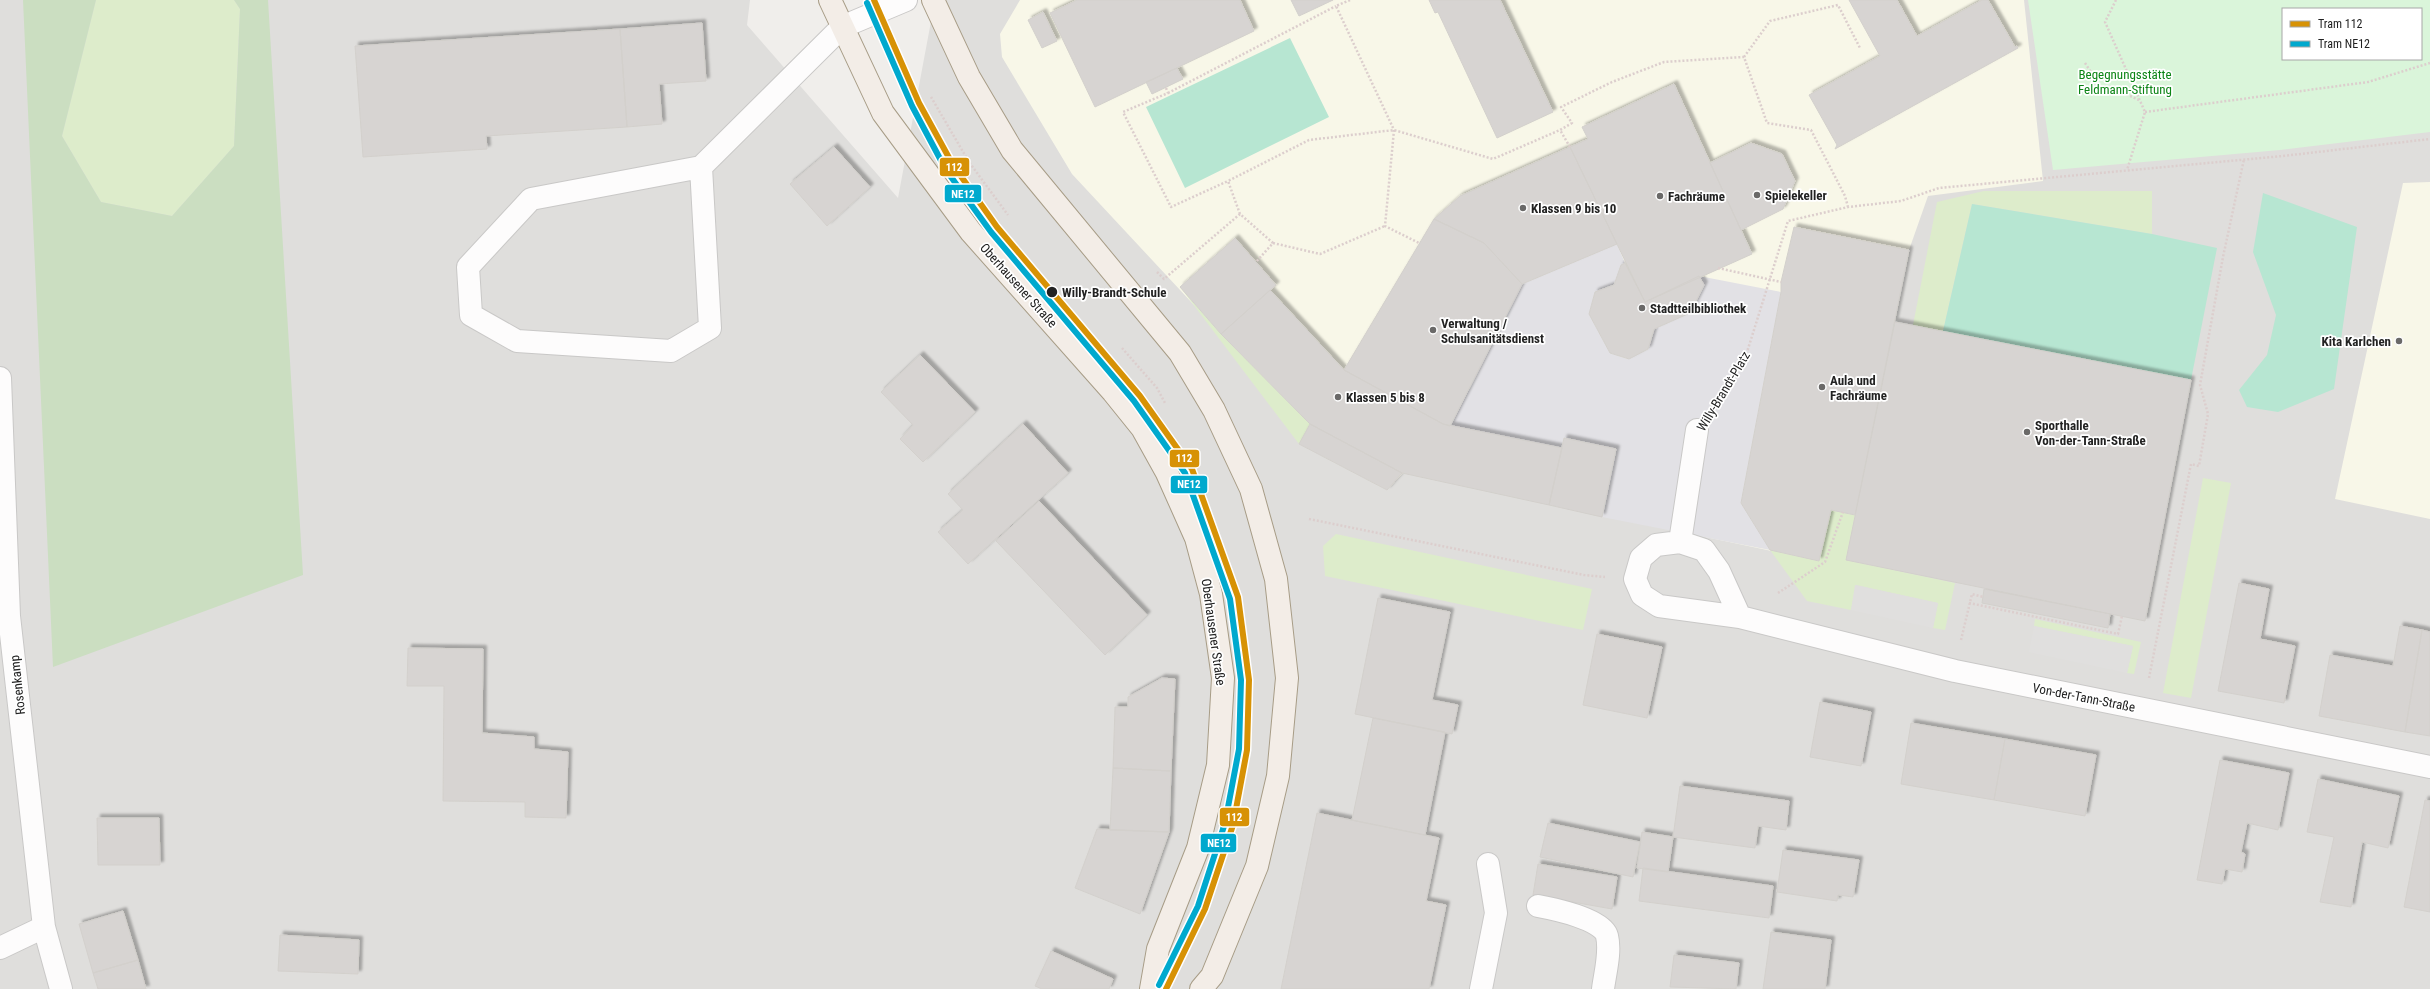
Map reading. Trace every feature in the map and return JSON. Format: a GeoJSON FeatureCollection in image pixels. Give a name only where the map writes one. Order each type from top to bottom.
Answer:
{"type":"FeatureCollection","features":[{"type":"Feature","properties":{"kind":"main road","name":"Oberhausener Straße"},"geometry":{"type":"LineString","coordinates":[[830,0],[883,113],[971,232],[1113,392],[1142,428],[1167,472],[1196,538],[1211,594],[1223,678],[1218,765],[1198,848],[1158,949],[1151,989]]}},
{"type":"Feature","properties":{"kind":"main road"},"geometry":{"type":"LineString","coordinates":[[933,0],[969,77],[1012,150],[1126,285],[1180,353],[1228,435],[1250,489],[1276,579],[1287,678],[1278,776],[1257,866],[1212,976],[1201,989]]}},
{"type":"Feature","properties":{"kind":"street"},"geometry":{"type":"LineString","coordinates":[[701,167],[710,328],[670,351],[517,341],[471,315],[468,267],[531,199],[701,167],[842,27],[906,0]]}},
{"type":"Feature","properties":{"kind":"street","name":"Rosenkamp"},"geometry":{"type":"LineString","coordinates":[[0,378],[9,616],[44,927],[61,989]]}},
{"type":"Feature","properties":{"kind":"street","name":"Willy-Brandt-Platz"},"geometry":{"type":"LineString","coordinates":[[1680,542],[1697,430]]}},
{"type":"Feature","properties":{"kind":"street"},"geometry":{"type":"LineString","coordinates":[[1635,579],[1641,558],[1656,545],[1680,542],[1704,550],[1719,571],[1740,617]]}},
{"type":"Feature","properties":{"kind":"street","name":"Von-der-Tann-Straße"},"geometry":{"type":"LineString","coordinates":[[1635,579],[1642,595],[1659,606],[1740,617],[1955,671],[2430,767]]}},
{"type":"Feature","properties":{"kind":"street"},"geometry":{"type":"LineString","coordinates":[[1481,989],[1496,913],[1488,864]]}},
{"type":"Feature","properties":{"kind":"street"},"geometry":{"type":"LineString","coordinates":[[1538,906],[1564,910],[1600,927],[1607,935],[1608,953],[1603,989]]}},
{"type":"Feature","properties":{"kind":"street"},"geometry":{"type":"LineString","coordinates":[[0,948],[44,927]]}},
{"type":"Feature","properties":{"kind":"path"},"geometry":{"type":"LineString","coordinates":[[1350,0],[1168,93],[1124,112],[1171,207],[1228,181],[1309,140],[1394,130],[1493,159],[1572,124],[1561,107],[1612,82],[1664,62],[1744,57]]}},
{"type":"Feature","properties":{"kind":"path"},"geometry":{"type":"LineString","coordinates":[[2116,0],[2105,22],[2145,112],[2127,170]]}},
{"type":"Feature","properties":{"kind":"path"},"geometry":{"type":"LineString","coordinates":[[1744,57],[1770,21],[1838,5],[1860,48]]}},
{"type":"Feature","properties":{"kind":"path"},"geometry":{"type":"LineString","coordinates":[[1336,6],[1394,130],[1385,226]]}},
{"type":"Feature","properties":{"kind":"path"},"geometry":{"type":"LineString","coordinates":[[1744,57],[1767,124],[1811,130],[1845,196],[1848,207],[1901,201],[1939,188],[2244,159],[2430,139]]}},
{"type":"Feature","properties":{"kind":"path"},"geometry":{"type":"LineString","coordinates":[[2085,63],[2102,90],[2128,95],[2140,100]]}},
{"type":"Feature","properties":{"kind":"path"},"geometry":{"type":"LineString","coordinates":[[2145,112],[2368,82],[2430,63]]}},
{"type":"Feature","properties":{"kind":"path"},"geometry":{"type":"LineString","coordinates":[[1166,88],[1168,93]]}},
{"type":"Feature","properties":{"kind":"path"},"geometry":{"type":"LineString","coordinates":[[932,97],[969,162],[1008,215]]}},
{"type":"Feature","properties":{"kind":"path"},"geometry":{"type":"LineString","coordinates":[[1560,130],[1570,147]]}},
{"type":"Feature","properties":{"kind":"path"},"geometry":{"type":"LineString","coordinates":[[2143,708],[2191,464],[2199,466],[2208,414],[2200,385],[2244,159]]}},
{"type":"Feature","properties":{"kind":"path"},"geometry":{"type":"LineString","coordinates":[[1228,181],[1240,214],[1273,244],[1320,254],[1385,226]]}},
{"type":"Feature","properties":{"kind":"path","name":"Willy-Brandt-Platz"},"geometry":{"type":"LineString","coordinates":[[1697,430],[1748,349],[1768,290],[1788,221],[1848,207]]}},
{"type":"Feature","properties":{"kind":"path"},"geometry":{"type":"LineString","coordinates":[[1126,285],[1152,267],[1164,279],[1240,214]]}},
{"type":"Feature","properties":{"kind":"path"},"geometry":{"type":"LineString","coordinates":[[1385,226],[1419,244]]}},
{"type":"Feature","properties":{"kind":"path"},"geometry":{"type":"LineString","coordinates":[[1256,262],[1273,244]]}},
{"type":"Feature","properties":{"kind":"path"},"geometry":{"type":"LineString","coordinates":[[1718,268],[1781,282]]}},
{"type":"Feature","properties":{"kind":"path"},"geometry":{"type":"LineString","coordinates":[[1740,617],[1825,562],[1843,512]]}},
{"type":"Feature","properties":{"kind":"path"},"geometry":{"type":"LineString","coordinates":[[1309,519],[1584,575],[1635,579]]}},
{"type":"Feature","properties":{"kind":"path"},"geometry":{"type":"LineString","coordinates":[[1955,671],[1972,594],[1983,597]]}},
{"type":"Feature","properties":{"kind":"path"},"geometry":{"type":"LineString","coordinates":[[1969,603],[2118,634],[2122,616]]}},
{"type":"Feature","properties":{"kind":"shaded area"},"geometry":{"type":"Polygon","coordinates":[[[0,0],[750,0],[747,25],[898,198],[935,0],[2430,0],[2430,989],[0,989],[0,0]]]}},
{"type":"Feature","properties":{"kind":"shaded area","name":"Willy-Brandt-Schule"},"geometry":{"type":"Polygon","coordinates":[[[1020,0],[2024,0],[2043,181],[1928,196],[1909,250],[1855,515],[1831,510],[1819,561],[1403,473],[1387,490],[1299,444],[1310,424],[1221,334],[1072,174],[1002,57],[1000,34],[1020,0]]]}},
{"type":"Feature","properties":{"kind":"shaded area","name":"Kita Karlchen"},"geometry":{"type":"Polygon","coordinates":[[[2430,182],[2430,519],[2335,499],[2403,183],[2430,182]]]}},
{"type":"Feature","properties":{"kind":"shaded area"},"geometry":{"type":"Polygon","coordinates":[[[1617,244],[1625,263],[1621,265],[1614,285],[1595,292],[1589,314],[1610,353],[1628,359],[1648,349],[1654,329],[1690,313],[1704,285],[1699,276],[1781,292],[1741,503],[1770,550],[1602,517],[1616,449],[1564,438],[1562,448],[1450,426],[1522,284],[1617,244]]]}},
{"type":"Feature","properties":{"kind":"shaded area"},"geometry":{"type":"Polygon","coordinates":[[[1855,585],[1938,603],[1933,628],[1851,610],[1855,585]]]}},
{"type":"Feature","properties":{"kind":"shaded area"},"geometry":{"type":"Polygon","coordinates":[[[2034,626],[2133,646],[2127,673],[2029,652],[2034,626]]]}},
{"type":"Feature","properties":{"kind":"green space"},"geometry":{"type":"Polygon","coordinates":[[[23,0],[96,0],[62,136],[101,202],[172,216],[234,146],[240,9],[234,0],[268,0],[303,575],[53,667],[23,0]]]}},
{"type":"Feature","properties":{"kind":"green space"},"geometry":{"type":"Polygon","coordinates":[[[96,0],[234,0],[240,9],[234,146],[172,216],[101,202],[62,136],[96,0]]]}},
{"type":"Feature","properties":{"kind":"green space","name":"Begegnungsstätte Feldmann-Stiftung"},"geometry":{"type":"Polygon","coordinates":[[[2028,0],[2430,0],[2430,132],[2280,150],[2053,170],[2028,0]]]}},
{"type":"Feature","properties":{"kind":"green space"},"geometry":{"type":"Polygon","coordinates":[[[1290,38],[1329,117],[1185,188],[1146,107],[1290,38]]]}},
{"type":"Feature","properties":{"kind":"green space"},"geometry":{"type":"Polygon","coordinates":[[[1984,191],[2152,191],[2152,234],[1972,204],[1943,331],[1913,325],[1937,202],[1984,191]]]}},
{"type":"Feature","properties":{"kind":"green space"},"geometry":{"type":"Polygon","coordinates":[[[2263,193],[2357,227],[2334,389],[2278,412],[2247,407],[2239,390],[2267,355],[2276,315],[2253,252],[2263,193]]]}},
{"type":"Feature","properties":{"kind":"green space"},"geometry":{"type":"Polygon","coordinates":[[[1972,204],[2152,234],[2217,248],[2191,380],[1943,331],[1972,204]]]}},
{"type":"Feature","properties":{"kind":"green space"},"geometry":{"type":"Polygon","coordinates":[[[1180,287],[1221,334],[1310,424],[1299,444],[1180,287]]]}},
{"type":"Feature","properties":{"kind":"green space"},"geometry":{"type":"Polygon","coordinates":[[[2203,478],[2231,483],[2191,698],[2163,693],[2203,478]]]}},
{"type":"Feature","properties":{"kind":"green space"},"geometry":{"type":"Polygon","coordinates":[[[1831,510],[1855,515],[1846,560],[1955,583],[1945,630],[1933,628],[1938,603],[1856,585],[1851,610],[1807,601],[1770,550],[1819,561],[1831,510]]]}},
{"type":"Feature","properties":{"kind":"green space"},"geometry":{"type":"Polygon","coordinates":[[[1336,534],[1592,589],[1583,630],[1325,576],[1323,546],[1336,534]]]}},
{"type":"Feature","properties":{"kind":"green space"},"geometry":{"type":"Polygon","coordinates":[[[2035,619],[2141,642],[2134,674],[2127,673],[2133,646],[2034,626],[2035,619]]]}},
{"type":"Feature","properties":{"kind":"building"},"geometry":{"type":"Polygon","coordinates":[[[1077,0],[1240,0],[1254,31],[1095,107],[1050,13],[1077,0]]]}},
{"type":"Feature","properties":{"kind":"building"},"geometry":{"type":"Polygon","coordinates":[[[1291,0],[1333,0],[1299,16],[1291,0]]]}},
{"type":"Feature","properties":{"kind":"building"},"geometry":{"type":"Polygon","coordinates":[[[1429,0],[1500,0],[1553,112],[1497,138],[1438,12],[1435,13],[1429,0]]]}},
{"type":"Feature","properties":{"kind":"building"},"geometry":{"type":"Polygon","coordinates":[[[1849,0],[1897,0],[1917,36],[1982,0],[1988,0],[2015,47],[2017,46],[2018,48],[1835,149],[1837,145],[1809,95],[1880,56],[1849,0]]]}},
{"type":"Feature","properties":{"kind":"building"},"geometry":{"type":"Polygon","coordinates":[[[1043,12],[1057,41],[1042,48],[1028,20],[1043,12]]]}},
{"type":"Feature","properties":{"kind":"building"},"geometry":{"type":"Polygon","coordinates":[[[702,23],[706,81],[659,84],[662,124],[627,127],[620,29],[702,23]]]}},
{"type":"Feature","properties":{"kind":"building"},"geometry":{"type":"Polygon","coordinates":[[[620,29],[627,127],[486,136],[487,149],[363,157],[355,46],[620,29]]]}},
{"type":"Feature","properties":{"kind":"building"},"geometry":{"type":"Polygon","coordinates":[[[1177,68],[1183,79],[1152,94],[1146,82],[1177,68]]]}},
{"type":"Feature","properties":{"kind":"building","name":"Fachräume"},"geometry":{"type":"Polygon","coordinates":[[[1674,84],[1752,254],[1645,302],[1570,147],[1588,139],[1582,127],[1674,84]]]}},
{"type":"Feature","properties":{"kind":"building","name":"Spielekeller"},"geometry":{"type":"Polygon","coordinates":[[[1751,143],[1782,154],[1795,181],[1783,209],[1741,230],[1710,163],[1751,143]]]}},
{"type":"Feature","properties":{"kind":"building"},"geometry":{"type":"Polygon","coordinates":[[[834,147],[870,187],[827,226],[790,184],[834,147]]]}},
{"type":"Feature","properties":{"kind":"building","name":"Klassen 9 bis 10"},"geometry":{"type":"Polygon","coordinates":[[[1570,147],[1617,244],[1522,284],[1484,243],[1434,219],[1460,196],[1570,147]]]}},
{"type":"Feature","properties":{"kind":"building","name":"Verwaltung / Schulsanitätsdienst"},"geometry":{"type":"Polygon","coordinates":[[[1434,219],[1484,243],[1522,284],[1450,426],[1443,424],[1344,370],[1434,219]]]}},
{"type":"Feature","properties":{"kind":"building","name":"Aula und Fachräume"},"geometry":{"type":"Polygon","coordinates":[[[1794,227],[1909,250],[1855,515],[1831,510],[1819,561],[1770,550],[1741,503],[1781,292],[1781,282],[1794,227]]]}},
{"type":"Feature","properties":{"kind":"building"},"geometry":{"type":"Polygon","coordinates":[[[1235,238],[1276,285],[1221,334],[1180,287],[1235,238]]]}},
{"type":"Feature","properties":{"kind":"building","name":"Stadtteilbibliothek"},"geometry":{"type":"Polygon","coordinates":[[[1625,263],[1645,302],[1699,276],[1704,285],[1690,313],[1654,329],[1648,349],[1629,359],[1610,353],[1589,314],[1595,292],[1614,285],[1621,265],[1625,263]]]}},
{"type":"Feature","properties":{"kind":"building","name":"Klassen 5 bis 8"},"geometry":{"type":"Polygon","coordinates":[[[1270,290],[1344,370],[1443,424],[1562,448],[1549,505],[1402,473],[1310,424],[1221,334],[1270,290]]]}},
{"type":"Feature","properties":{"kind":"building","name":"Sporthalle Von-der-Tann-Straße"},"geometry":{"type":"Polygon","coordinates":[[[1895,322],[2191,380],[2145,621],[1846,560],[1895,322]]]}},
{"type":"Feature","properties":{"kind":"building"},"geometry":{"type":"Polygon","coordinates":[[[920,355],[975,412],[923,462],[900,439],[913,425],[881,392],[920,355]]]}},
{"type":"Feature","properties":{"kind":"building"},"geometry":{"type":"Polygon","coordinates":[[[1023,424],[1068,473],[968,564],[938,532],[963,510],[948,494],[1023,424]]]}},
{"type":"Feature","properties":{"kind":"building"},"geometry":{"type":"Polygon","coordinates":[[[1310,424],[1402,473],[1387,490],[1299,444],[1310,424]]]}},
{"type":"Feature","properties":{"kind":"building"},"geometry":{"type":"Polygon","coordinates":[[[1564,438],[1616,449],[1602,517],[1549,505],[1564,438]]]}},
{"type":"Feature","properties":{"kind":"building"},"geometry":{"type":"Polygon","coordinates":[[[1039,501],[1147,615],[1105,655],[996,541],[1039,501]]]}},
{"type":"Feature","properties":{"kind":"building"},"geometry":{"type":"Polygon","coordinates":[[[2239,583],[2269,589],[2260,639],[2295,646],[2284,703],[2218,691],[2239,583]]]}},
{"type":"Feature","properties":{"kind":"building"},"geometry":{"type":"Polygon","coordinates":[[[1984,589],[2110,614],[2108,628],[1982,603],[1984,589]]]}},
{"type":"Feature","properties":{"kind":"building"},"geometry":{"type":"Polygon","coordinates":[[[1378,598],[1450,612],[1432,700],[1458,705],[1452,734],[1355,714],[1378,598]]]}},
{"type":"Feature","properties":{"kind":"building"},"geometry":{"type":"Polygon","coordinates":[[[2400,626],[2422,630],[2405,732],[2319,716],[2330,655],[2393,666],[2400,626]]]}},
{"type":"Feature","properties":{"kind":"building"},"geometry":{"type":"Polygon","coordinates":[[[2422,630],[2430,632],[2430,736],[2405,732],[2422,630]]]}},
{"type":"Feature","properties":{"kind":"building"},"geometry":{"type":"Polygon","coordinates":[[[1597,634],[1662,647],[1647,718],[1583,705],[1597,634]]]}},
{"type":"Feature","properties":{"kind":"building"},"geometry":{"type":"Polygon","coordinates":[[[408,648],[483,649],[482,733],[534,737],[534,749],[568,752],[566,818],[525,817],[525,802],[443,801],[444,686],[407,686],[408,648]]]}},
{"type":"Feature","properties":{"kind":"building"},"geometry":{"type":"Polygon","coordinates":[[[1162,678],[1175,679],[1171,771],[1113,768],[1115,707],[1128,707],[1128,697],[1162,678]]]}},
{"type":"Feature","properties":{"kind":"building"},"geometry":{"type":"Polygon","coordinates":[[[1820,702],[1871,712],[1861,766],[1810,757],[1820,702]]]}},
{"type":"Feature","properties":{"kind":"building"},"geometry":{"type":"Polygon","coordinates":[[[1373,718],[1445,732],[1425,835],[1352,820],[1373,718]]]}},
{"type":"Feature","properties":{"kind":"building"},"geometry":{"type":"Polygon","coordinates":[[[1911,723],[2005,739],[1994,800],[1901,784],[1911,723]]]}},
{"type":"Feature","properties":{"kind":"building"},"geometry":{"type":"Polygon","coordinates":[[[2005,739],[2096,755],[2085,816],[1994,800],[2005,739]]]}},
{"type":"Feature","properties":{"kind":"building"},"geometry":{"type":"Polygon","coordinates":[[[2220,760],[2289,773],[2278,830],[2247,823],[2241,852],[2245,854],[2242,872],[2225,869],[2222,884],[2197,880],[2220,760]]]}},
{"type":"Feature","properties":{"kind":"building"},"geometry":{"type":"Polygon","coordinates":[[[1113,768],[1171,771],[1169,832],[1110,830],[1113,768]]]}},
{"type":"Feature","properties":{"kind":"building"},"geometry":{"type":"Polygon","coordinates":[[[2318,779],[2399,796],[2388,848],[2362,842],[2351,907],[2320,902],[2334,837],[2307,832],[2318,779]]]}},
{"type":"Feature","properties":{"kind":"building"},"geometry":{"type":"Polygon","coordinates":[[[1680,786],[1789,801],[1786,830],[1758,826],[1755,848],[1673,837],[1680,786]]]}},
{"type":"Feature","properties":{"kind":"building"},"geometry":{"type":"Polygon","coordinates":[[[2425,800],[2430,801],[2430,912],[2404,907],[2425,800]]]}},
{"type":"Feature","properties":{"kind":"building"},"geometry":{"type":"Polygon","coordinates":[[[1317,813],[1439,838],[1426,901],[1446,905],[1429,989],[1281,989],[1317,813]]]}},
{"type":"Feature","properties":{"kind":"building"},"geometry":{"type":"Polygon","coordinates":[[[97,818],[159,818],[160,865],[98,865],[97,818]]]}},
{"type":"Feature","properties":{"kind":"building"},"geometry":{"type":"Polygon","coordinates":[[[1548,823],[1640,842],[1633,877],[1540,857],[1548,823]]]}},
{"type":"Feature","properties":{"kind":"building"},"geometry":{"type":"Polygon","coordinates":[[[1097,829],[1169,832],[1140,914],[1075,888],[1097,829]]]}},
{"type":"Feature","properties":{"kind":"building"},"geometry":{"type":"Polygon","coordinates":[[[1642,832],[1673,837],[1668,872],[1637,868],[1642,832]]]}},
{"type":"Feature","properties":{"kind":"building"},"geometry":{"type":"Polygon","coordinates":[[[1783,850],[1859,860],[1853,897],[1838,895],[1837,901],[1777,892],[1783,850]]]}},
{"type":"Feature","properties":{"kind":"building"},"geometry":{"type":"Polygon","coordinates":[[[1538,864],[1617,877],[1612,909],[1533,895],[1538,864]]]}},
{"type":"Feature","properties":{"kind":"building"},"geometry":{"type":"Polygon","coordinates":[[[1643,868],[1773,886],[1769,918],[1639,901],[1643,868]]]}},
{"type":"Feature","properties":{"kind":"building"},"geometry":{"type":"Polygon","coordinates":[[[123,911],[138,960],[93,973],[79,924],[123,911]]]}},
{"type":"Feature","properties":{"kind":"building"},"geometry":{"type":"Polygon","coordinates":[[[1771,932],[1831,940],[1825,989],[1763,989],[1771,932]]]}},
{"type":"Feature","properties":{"kind":"building"},"geometry":{"type":"Polygon","coordinates":[[[280,935],[359,940],[358,974],[278,971],[280,935]]]}},
{"type":"Feature","properties":{"kind":"building"},"geometry":{"type":"Polygon","coordinates":[[[1051,951],[1113,979],[1109,989],[1042,989],[1035,986],[1051,951]]]}},
{"type":"Feature","properties":{"kind":"building"},"geometry":{"type":"Polygon","coordinates":[[[1674,955],[1739,963],[1736,989],[1670,987],[1674,955]]]}},
{"type":"Feature","properties":{"kind":"building"},"geometry":{"type":"Polygon","coordinates":[[[138,960],[146,989],[98,989],[93,973],[138,960]]]}},
{"type":"Feature","properties":{"kind":"tram line","name":"112"},"geometry":{"type":"LineString","coordinates":[[874,0],[919,103],[953,165],[997,227],[1140,396],[1192,469],[1238,597],[1249,680],[1247,750],[1233,825],[1205,909],[1166,989]]}},
{"type":"Feature","properties":{"kind":"tram line","name":"NE12"},"geometry":{"type":"LineString","coordinates":[[867,3],[912,106],[946,170],[991,232],[1134,401],[1185,473],[1230,599],[1241,680],[1239,749],[1225,823],[1198,906],[1159,985]]}},
{"type":"Feature","properties":{"kind":"place","name":"Spielekeller"},"geometry":{"type":"Point","coordinates":[1757,195]}},
{"type":"Feature","properties":{"kind":"place","name":"Fachräume"},"geometry":{"type":"Point","coordinates":[1660,196]}},
{"type":"Feature","properties":{"kind":"place","name":"Klassen 9 bis 10"},"geometry":{"type":"Point","coordinates":[1523,208]}},
{"type":"Feature","properties":{"kind":"place","name":"Willy-Brandt-Schule"},"geometry":{"type":"Point","coordinates":[1052,292]}},
{"type":"Feature","properties":{"kind":"place","name":"Stadtteilbibliothek"},"geometry":{"type":"Point","coordinates":[1642,308]}},
{"type":"Feature","properties":{"kind":"place","name":"Verwaltung / Schulsanitätsdienst"},"geometry":{"type":"Point","coordinates":[1433,330]}},
{"type":"Feature","properties":{"kind":"place","name":"Kita Karlchen"},"geometry":{"type":"Point","coordinates":[2399,341]}},
{"type":"Feature","properties":{"kind":"place","name":"Aula und Fachräume"},"geometry":{"type":"Point","coordinates":[1822,387]}},
{"type":"Feature","properties":{"kind":"place","name":"Klassen 5 bis 8"},"geometry":{"type":"Point","coordinates":[1338,397]}},
{"type":"Feature","properties":{"kind":"place","name":"Sporthalle Von-der-Tann-Straße"},"geometry":{"type":"Point","coordinates":[2027,432]}}]}
